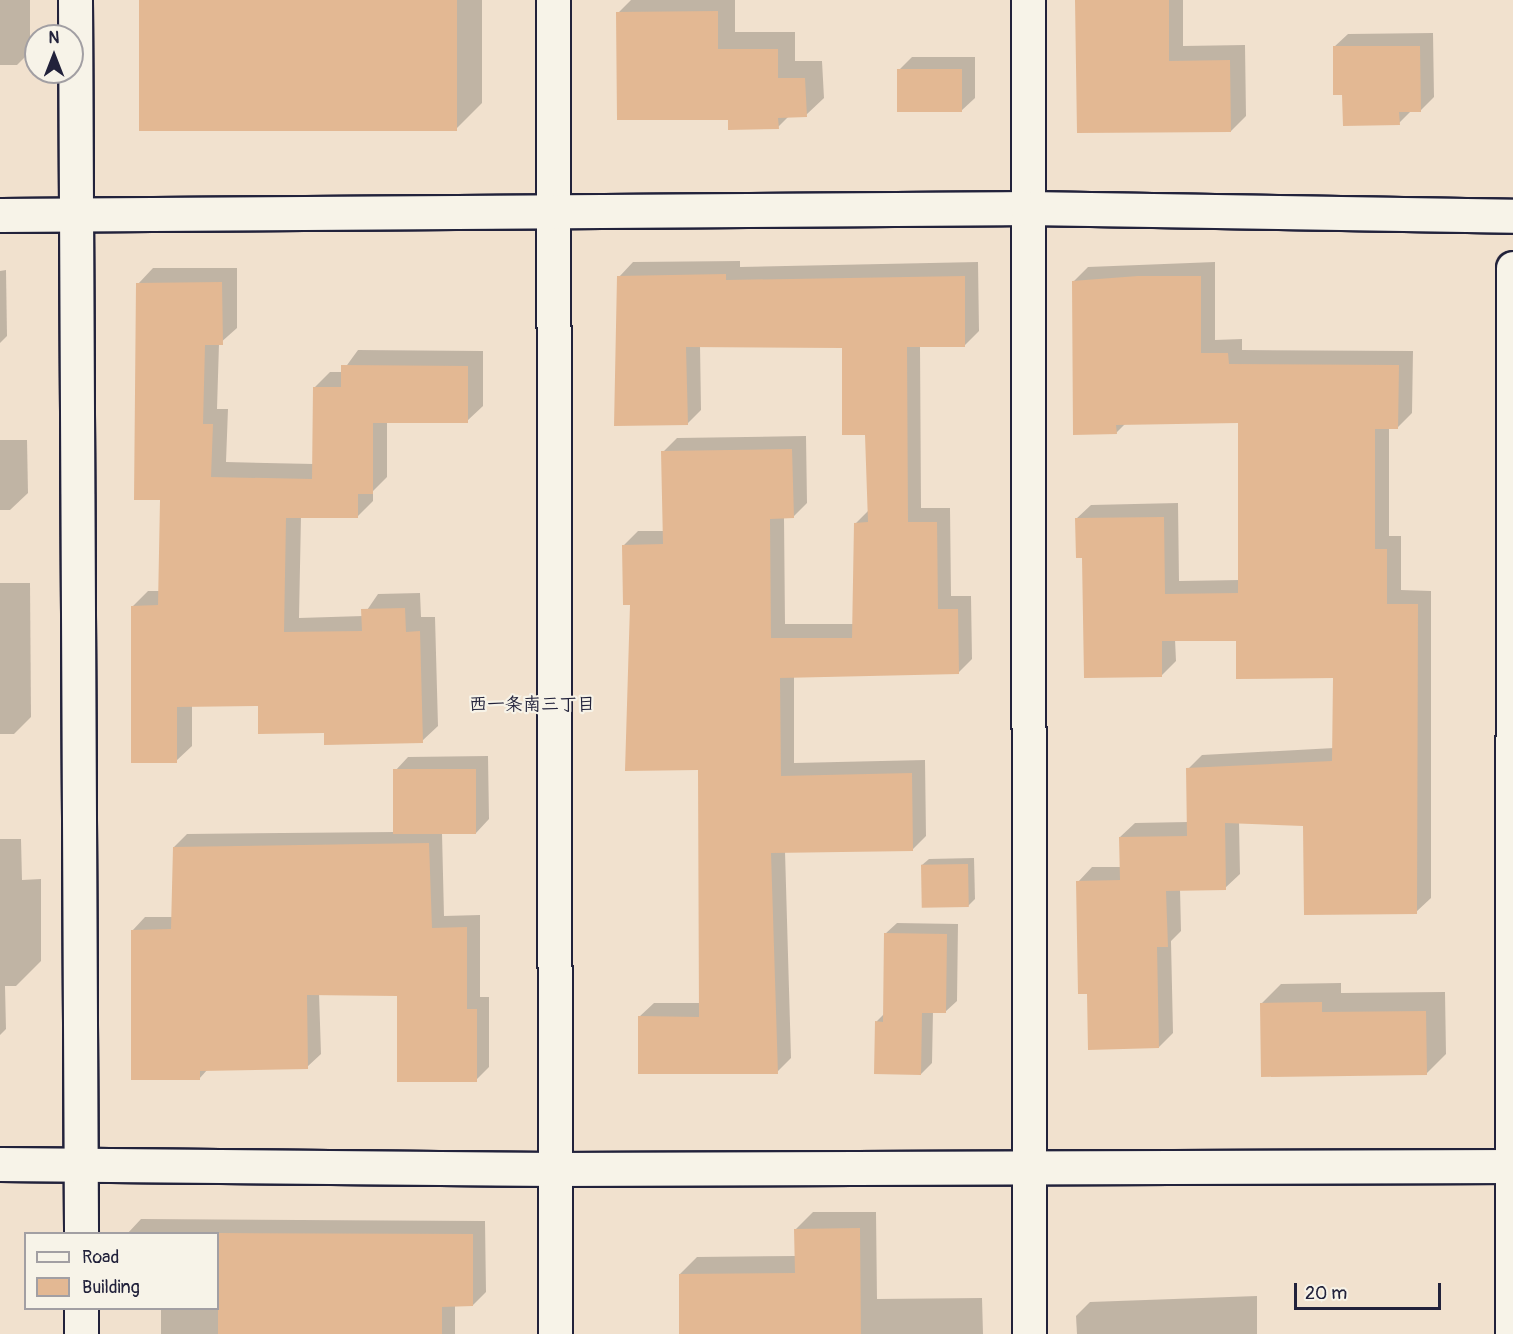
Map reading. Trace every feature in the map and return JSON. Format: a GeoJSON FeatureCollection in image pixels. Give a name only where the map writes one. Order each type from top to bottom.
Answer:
{"type":"FeatureCollection","features":[{"type":"Feature","properties":{"kind":"street"},"geometry":{"type":"LineString","coordinates":[[75,0],[81,1232]]}},
{"type":"Feature","properties":{"kind":"street"},"geometry":{"type":"LineString","coordinates":[[553,0],[555,1334]]}},
{"type":"Feature","properties":{"kind":"street"},"geometry":{"type":"LineString","coordinates":[[1028,0],[1029,1334]]}},
{"type":"Feature","properties":{"kind":"street"},"geometry":{"type":"LineString","coordinates":[[0,215],[1028,208],[1513,216]]}},
{"type":"Feature","properties":{"kind":"street"},"geometry":{"type":"LineString","coordinates":[[1512,1334],[1513,268]]}},
{"type":"Feature","properties":{"kind":"street"},"geometry":{"type":"LineString","coordinates":[[0,1164],[555,1169],[1513,1166]]}},
{"type":"Feature","properties":{"kind":"street"},"geometry":{"type":"LineString","coordinates":[[81,1310],[81,1334]]}},
{"type":"Feature","properties":{"kind":"building"},"geometry":{"type":"Polygon","coordinates":[[[139,0],[457,0],[457,131],[139,131],[139,0]]]}},
{"type":"Feature","properties":{"kind":"building"},"geometry":{"type":"Polygon","coordinates":[[[1075,0],[1169,0],[1169,61],[1230,60],[1231,132],[1077,133],[1075,0]]]}},
{"type":"Feature","properties":{"kind":"building"},"geometry":{"type":"Polygon","coordinates":[[[718,11],[718,49],[778,49],[778,78],[805,78],[807,117],[778,118],[779,129],[728,130],[728,120],[617,120],[616,12],[718,11]]]}},
{"type":"Feature","properties":{"kind":"building"},"geometry":{"type":"Polygon","coordinates":[[[1333,46],[1420,46],[1421,112],[1399,112],[1400,125],[1343,126],[1342,95],[1333,95],[1333,46]]]}},
{"type":"Feature","properties":{"kind":"building"},"geometry":{"type":"Polygon","coordinates":[[[897,69],[962,69],[962,112],[897,112],[897,69]]]}},
{"type":"Feature","properties":{"kind":"building"},"geometry":{"type":"Polygon","coordinates":[[[726,274],[726,280],[965,276],[965,347],[907,347],[908,522],[937,522],[938,609],[958,609],[959,674],[780,678],[781,776],[912,773],[913,851],[771,853],[778,1074],[638,1074],[638,1016],[699,1017],[698,770],[625,771],[630,605],[623,605],[622,545],[663,544],[661,451],[792,449],[794,518],[770,519],[771,638],[852,638],[854,523],[868,522],[865,435],[842,435],[842,348],[686,347],[688,425],[614,426],[617,276],[726,274]]]}},
{"type":"Feature","properties":{"kind":"building"},"geometry":{"type":"Polygon","coordinates":[[[1138,276],[1201,276],[1201,353],[1228,353],[1229,364],[1399,365],[1398,429],[1375,429],[1375,549],[1387,549],[1387,604],[1418,604],[1417,914],[1304,915],[1303,826],[1225,823],[1226,890],[1166,891],[1168,947],[1157,947],[1159,1048],[1088,1050],[1087,994],[1078,994],[1076,881],[1120,880],[1119,837],[1187,836],[1186,768],[1332,761],[1333,678],[1236,679],[1236,641],[1162,641],[1162,677],[1084,678],[1082,558],[1076,558],[1075,518],[1164,517],[1165,594],[1238,593],[1238,423],[1116,425],[1117,434],[1073,435],[1072,281],[1138,276]]]}},
{"type":"Feature","properties":{"kind":"building"},"geometry":{"type":"Polygon","coordinates":[[[222,282],[223,345],[205,345],[203,424],[213,424],[211,477],[312,479],[313,387],[341,387],[341,365],[468,366],[468,423],[373,423],[373,494],[358,494],[358,518],[286,518],[284,632],[362,631],[361,609],[405,608],[406,632],[420,631],[423,743],[324,745],[324,733],[258,734],[258,706],[177,707],[177,763],[131,763],[131,606],[158,605],[160,500],[134,500],[136,283],[222,282]]]}},
{"type":"Feature","properties":{"kind":"building"},"geometry":{"type":"Polygon","coordinates":[[[393,769],[476,769],[476,834],[393,834],[393,769]]]}},
{"type":"Feature","properties":{"kind":"building"},"geometry":{"type":"Polygon","coordinates":[[[429,843],[432,928],[467,927],[467,1009],[477,1009],[477,1082],[397,1082],[397,996],[307,995],[308,1069],[200,1071],[200,1080],[131,1080],[131,930],[171,929],[173,847],[429,843]]]}},
{"type":"Feature","properties":{"kind":"building"},"geometry":{"type":"Polygon","coordinates":[[[968,864],[969,907],[922,908],[921,865],[968,864]]]}},
{"type":"Feature","properties":{"kind":"building"},"geometry":{"type":"Polygon","coordinates":[[[884,933],[947,934],[946,1013],[922,1013],[921,1075],[874,1074],[875,1021],[883,1022],[884,933]]]}},
{"type":"Feature","properties":{"kind":"building"},"geometry":{"type":"Polygon","coordinates":[[[1322,1002],[1322,1012],[1426,1011],[1427,1075],[1261,1077],[1260,1003],[1322,1002]]]}},
{"type":"Feature","properties":{"kind":"building"},"geometry":{"type":"Polygon","coordinates":[[[860,1228],[861,1334],[679,1334],[679,1274],[795,1273],[794,1229],[860,1228]]]}},
{"type":"Feature","properties":{"kind":"building"},"geometry":{"type":"Polygon","coordinates":[[[219,1233],[473,1234],[473,1306],[442,1307],[442,1334],[218,1334],[219,1233]]]}},
{"type":"Feature","properties":{"kind":"district","name":"西一条南三丁目"},"geometry":{"type":"Point","coordinates":[532,705]}}]}
